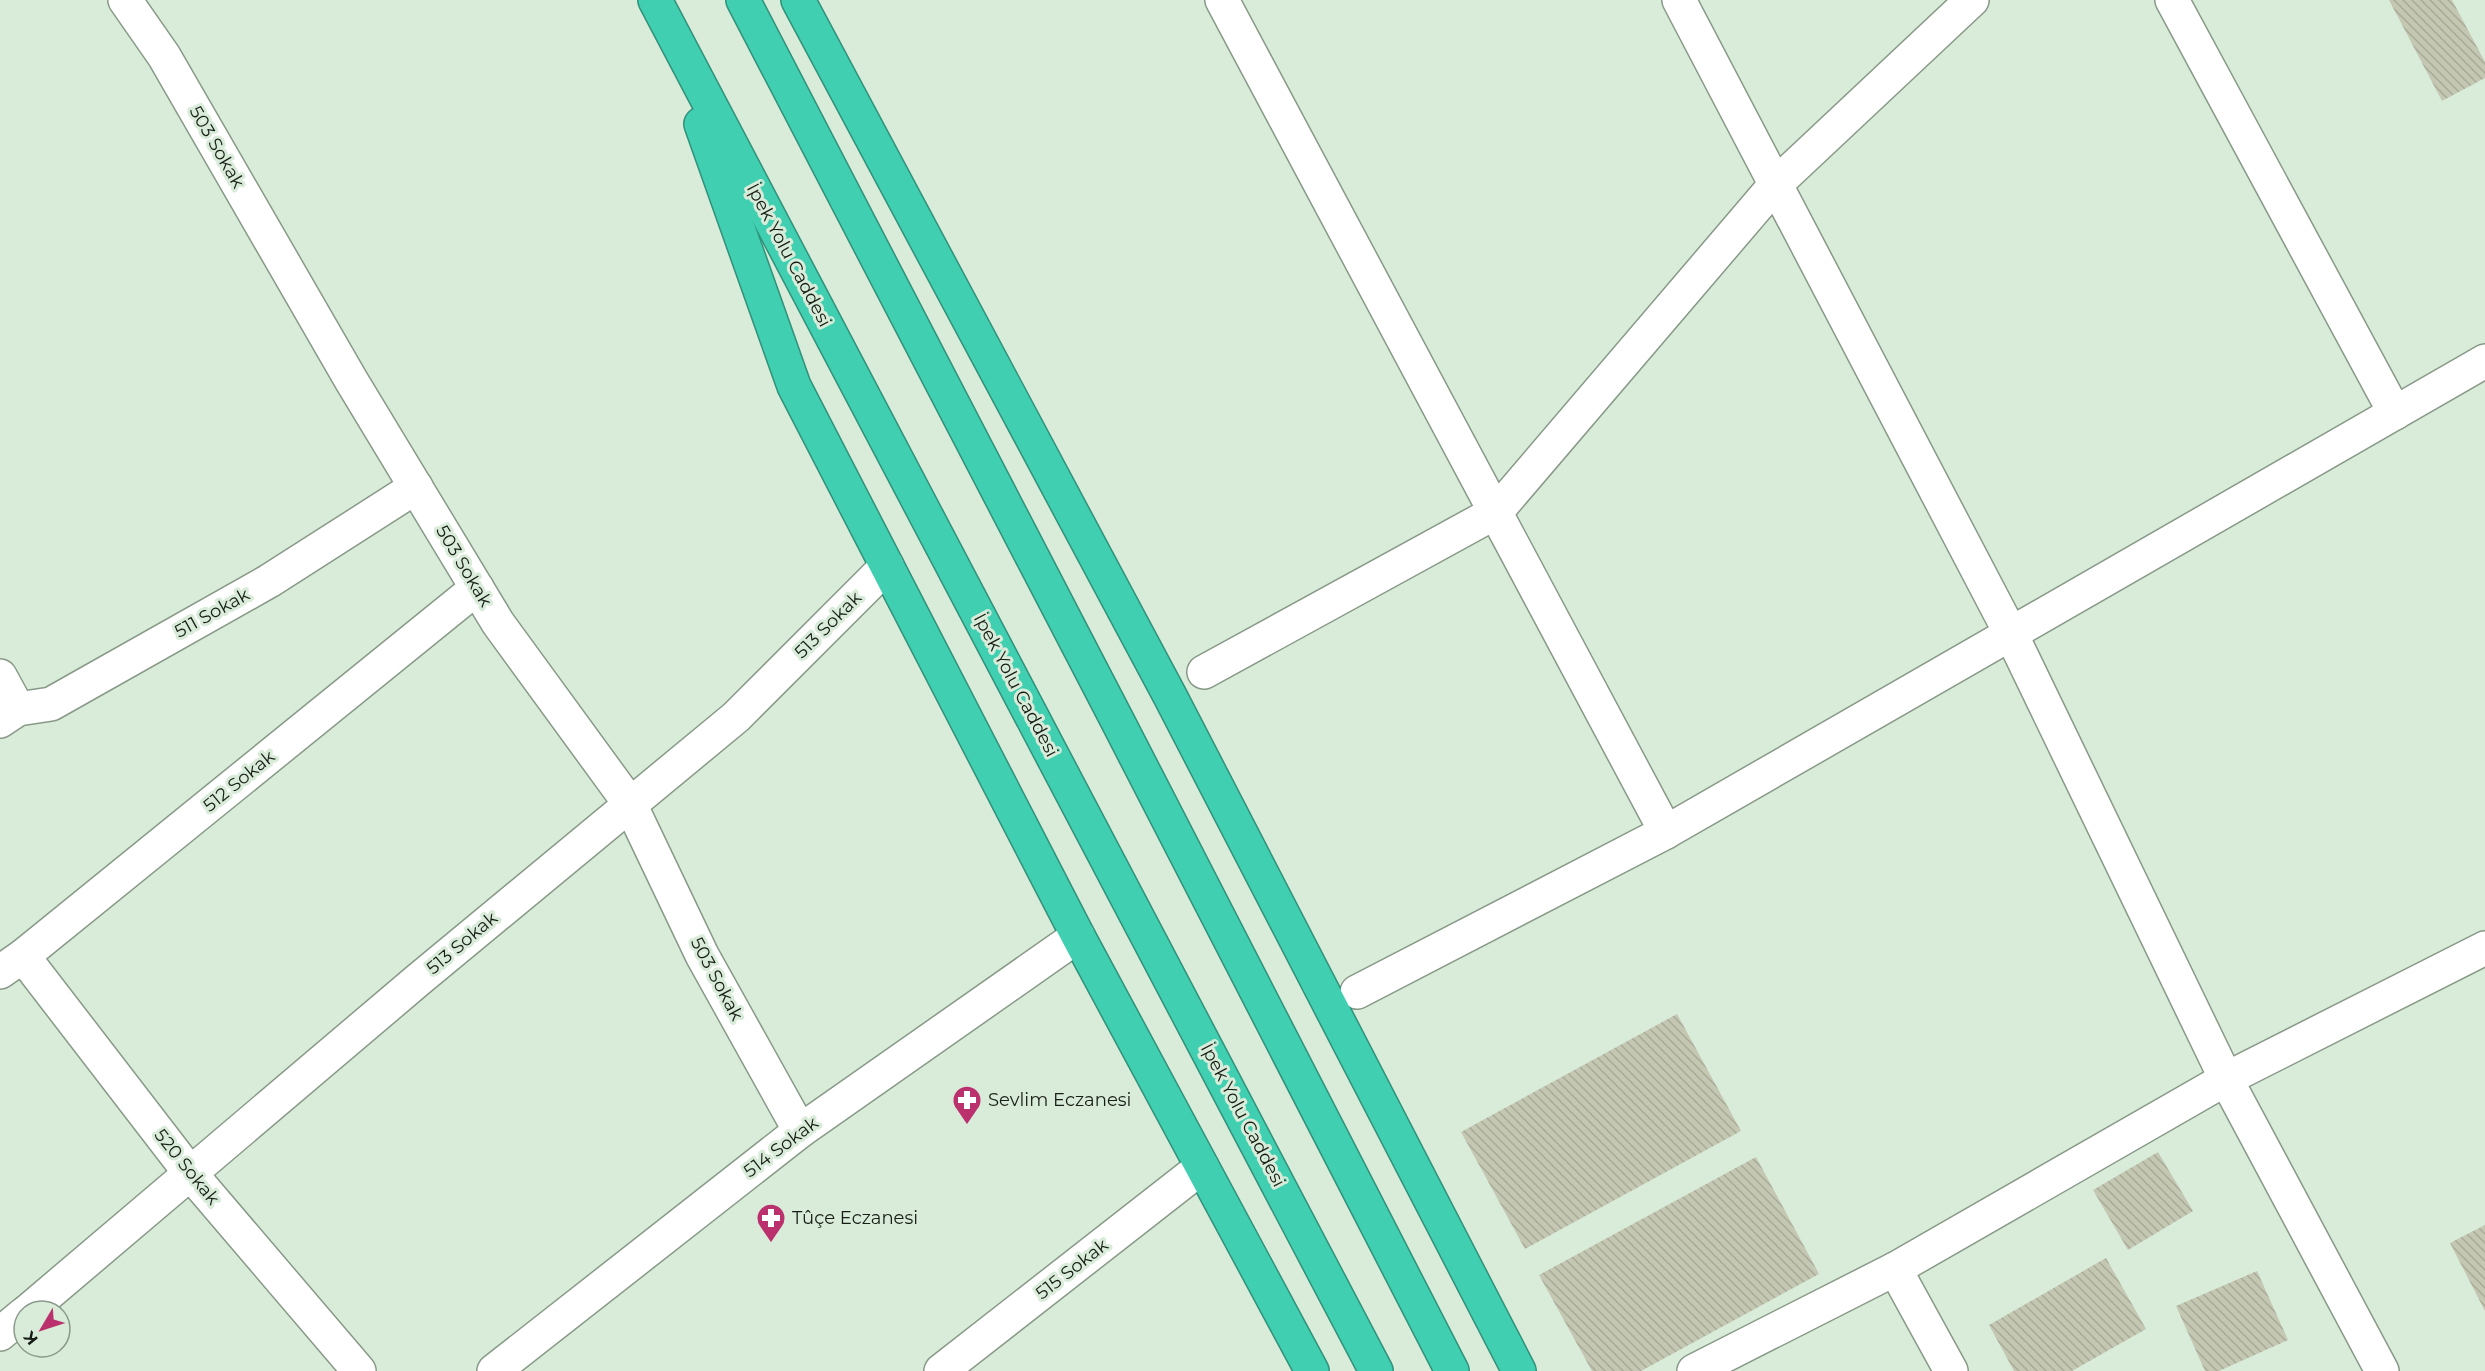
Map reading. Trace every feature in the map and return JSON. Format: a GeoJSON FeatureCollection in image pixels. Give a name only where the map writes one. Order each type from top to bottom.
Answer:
{"type":"FeatureCollection","features":[{"type":"Feature","properties":{"kind":"highway"},"geometry":{"type":"LineString","coordinates":[[742,0],[1116,718],[1452,1371]]}},
{"type":"Feature","properties":{"kind":"highway"},"geometry":{"type":"LineString","coordinates":[[798,0],[1170,696],[1519,1371]]}},
{"type":"Feature","properties":{"kind":"highway"},"geometry":{"type":"LineString","coordinates":[[659,9],[794,386],[1078,936],[1312,1371]]}},
{"type":"Feature","properties":{"kind":"highway","name":"İpek Yolu Caddesi"},"geometry":{"type":"LineString","coordinates":[[659,9],[1376,1371]]}},
{"type":"Feature","properties":{"kind":"street","name":"503 Sokak"},"geometry":{"type":"LineString","coordinates":[[125,0],[164,56],[351,380],[498,624],[630,804],[702,955],[800,1131]]}},
{"type":"Feature","properties":{"kind":"street"},"geometry":{"type":"LineString","coordinates":[[1222,0],[1666,832]]}},
{"type":"Feature","properties":{"kind":"street"},"geometry":{"type":"LineString","coordinates":[[1678,0],[2011,634],[2226,1079],[2382,1371]]}},
{"type":"Feature","properties":{"kind":"street"},"geometry":{"type":"LineString","coordinates":[[1204,672],[1496,512],[1776,184],[1972,0]]}},
{"type":"Feature","properties":{"kind":"street"},"geometry":{"type":"LineString","coordinates":[[2172,0],[2395,413]]}},
{"type":"Feature","properties":{"kind":"street"},"geometry":{"type":"LineString","coordinates":[[1357,992],[1666,832],[2485,361]]}},
{"type":"Feature","properties":{"kind":"street","name":"511 Sokak"},"geometry":{"type":"LineString","coordinates":[[9,715],[51,704],[269,581],[416,487]]}},
{"type":"Feature","properties":{"kind":"street","name":"513 Sokak"},"geometry":{"type":"LineString","coordinates":[[42,1299],[736,717],[887,566]]}},
{"type":"Feature","properties":{"kind":"street","name":"512 Sokak"},"geometry":{"type":"LineString","coordinates":[[11,964],[477,588]]}},
{"type":"Feature","properties":{"kind":"street"},"geometry":{"type":"LineString","coordinates":[[0,676],[9,715]]}},
{"type":"Feature","properties":{"kind":"street","name":"514 Sokak"},"geometry":{"type":"LineString","coordinates":[[494,1371],[800,1131],[1078,936]]}},
{"type":"Feature","properties":{"kind":"street"},"geometry":{"type":"LineString","coordinates":[[1694,1371],[1895,1269],[2226,1079],[2485,948]]}},
{"type":"Feature","properties":{"kind":"street","name":"520 Sokak"},"geometry":{"type":"LineString","coordinates":[[11,964],[359,1371]]}},
{"type":"Feature","properties":{"kind":"street","name":"515 Sokak"},"geometry":{"type":"LineString","coordinates":[[941,1371],[1202,1167]]}},
{"type":"Feature","properties":{"kind":"street"},"geometry":{"type":"LineString","coordinates":[[1895,1269],[1950,1371]]}},
{"type":"Feature","properties":{"kind":"street"},"geometry":{"type":"LineString","coordinates":[[0,1334],[12,1324]]}},
{"type":"Feature","properties":{"kind":"building"},"geometry":{"type":"Polygon","coordinates":[[[2389,0],[2452,0],[2485,62],[2485,78],[2442,101],[2389,0]]]}},
{"type":"Feature","properties":{"kind":"building"},"geometry":{"type":"Polygon","coordinates":[[[1677,1014],[1741,1131],[1525,1249],[1461,1132],[1677,1014]]]}},
{"type":"Feature","properties":{"kind":"building"},"geometry":{"type":"Polygon","coordinates":[[[2158,1152],[2193,1211],[2128,1250],[2093,1190],[2158,1152]]]}},
{"type":"Feature","properties":{"kind":"building"},"geometry":{"type":"Polygon","coordinates":[[[1756,1157],[1819,1274],[1641,1371],[1592,1371],[1539,1275],[1756,1157]]]}},
{"type":"Feature","properties":{"kind":"building"},"geometry":{"type":"Polygon","coordinates":[[[2485,1225],[2485,1311],[2450,1243],[2485,1225]]]}},
{"type":"Feature","properties":{"kind":"building"},"geometry":{"type":"Polygon","coordinates":[[[2106,1258],[2146,1329],[2072,1371],[2014,1371],[1989,1325],[2106,1258]]]}},
{"type":"Feature","properties":{"kind":"building"},"geometry":{"type":"Polygon","coordinates":[[[2257,1271],[2288,1340],[2219,1371],[2205,1371],[2176,1306],[2257,1271]]]}},
{"type":"Feature","properties":{"kind":"place","name":"Sevlim Eczanesi"},"geometry":{"type":"Point","coordinates":[967,1126]}},
{"type":"Feature","properties":{"kind":"place","name":"Tûçe Eczanesi"},"geometry":{"type":"Point","coordinates":[771,1244]}}]}
